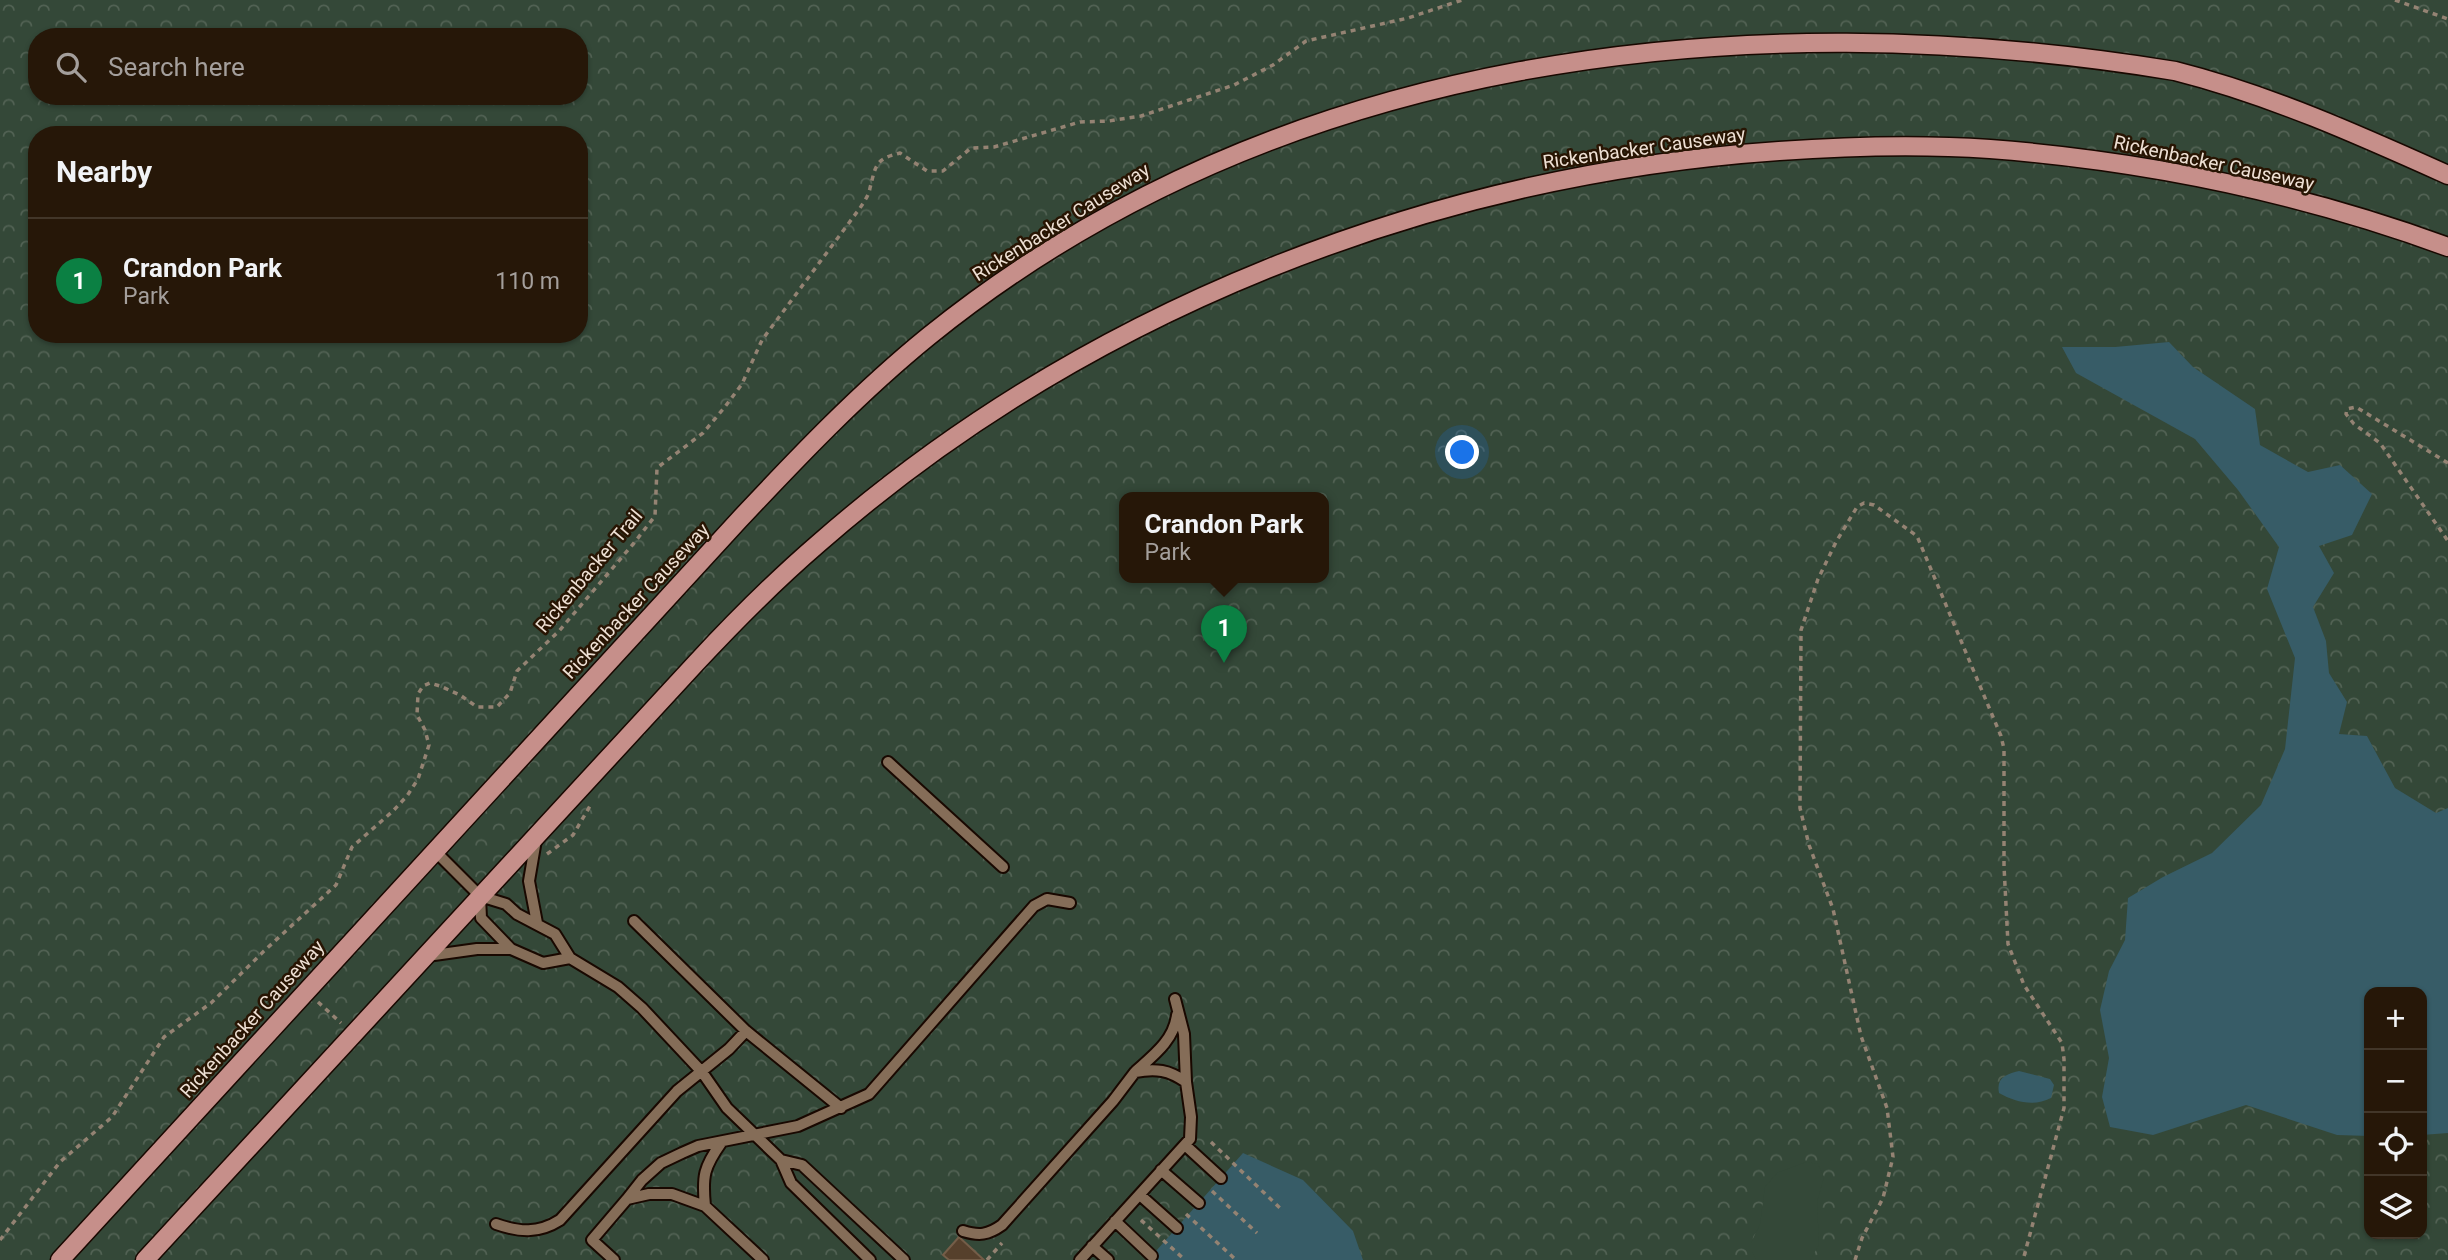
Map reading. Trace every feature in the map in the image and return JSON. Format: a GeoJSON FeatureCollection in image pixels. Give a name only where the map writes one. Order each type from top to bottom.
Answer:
{"type":"FeatureCollection","features":[{"type":"Feature","properties":{"kind":"main road"},"geometry":{"type":"LineString","coordinates":[[1944,30],[2064,46],[2177,71],[2291,107],[2448,175]]}},
{"type":"Feature","properties":{"kind":"main road","name":"Rickenbacker Causeway"},"geometry":{"type":"LineString","coordinates":[[60,1260],[747,511],[832,423],[928,337],[977,299],[1102,217],[1192,168],[1256,138],[1383,91],[1436,74],[1522,54]]}},
{"type":"Feature","properties":{"kind":"main road","name":"Rickenbacker Causeway"},"geometry":{"type":"LineString","coordinates":[[145,1260],[704,654],[821,540],[948,444],[1056,374],[1169,313],[1298,256],[1402,220],[1599,172],[1733,154],[1848,147],[1974,148],[2054,155],[2175,172],[2341,212],[2448,247]]}},
{"type":"Feature","properties":{"kind":"lane"},"geometry":{"type":"LineString","coordinates":[[888,762],[1003,867]]}},
{"type":"Feature","properties":{"kind":"lane"},"geometry":{"type":"LineString","coordinates":[[537,835],[529,881],[537,923]]}},
{"type":"Feature","properties":{"kind":"lane"},"geometry":{"type":"LineString","coordinates":[[435,851],[480,896],[506,904],[517,914],[555,934],[570,958],[618,986],[669,1035],[702,1072],[727,1108],[756,1133],[781,1160],[791,1183],[870,1260]]}},
{"type":"Feature","properties":{"kind":"lane"},"geometry":{"type":"LineString","coordinates":[[480,896],[481,918],[511,949],[543,963],[570,958]]}},
{"type":"Feature","properties":{"kind":"lane"},"geometry":{"type":"LineString","coordinates":[[614,1260],[592,1240],[642,1180],[661,1163],[698,1146],[798,1126],[869,1094],[1034,906],[1047,899],[1070,903]]}},
{"type":"Feature","properties":{"kind":"lane"},"geometry":{"type":"LineString","coordinates":[[634,920],[746,1031],[841,1108]]}},
{"type":"Feature","properties":{"kind":"lane"},"geometry":{"type":"LineString","coordinates":[[427,956],[477,949],[511,949]]}},
{"type":"Feature","properties":{"kind":"lane"},"geometry":{"type":"LineString","coordinates":[[963,1231],[978,1236],[991,1233],[1002,1225],[1034,1190],[1113,1101],[1135,1072],[1166,1043],[1176,1027],[1178,1012],[1175,999],[1184,1034],[1191,1117],[1190,1139],[1080,1260]]}},
{"type":"Feature","properties":{"kind":"lane"},"geometry":{"type":"LineString","coordinates":[[496,1223],[515,1230],[532,1231],[547,1228],[560,1220],[677,1091],[729,1049],[746,1031]]}},
{"type":"Feature","properties":{"kind":"lane"},"geometry":{"type":"LineString","coordinates":[[1135,1072],[1159,1069],[1173,1073],[1186,1082]]}},
{"type":"Feature","properties":{"kind":"lane"},"geometry":{"type":"LineString","coordinates":[[705,1206],[703,1184],[708,1161],[721,1143]]}},
{"type":"Feature","properties":{"kind":"lane"},"geometry":{"type":"LineString","coordinates":[[1185,1145],[1221,1178]]}},
{"type":"Feature","properties":{"kind":"lane"},"geometry":{"type":"LineString","coordinates":[[781,1160],[802,1165],[904,1260]]}},
{"type":"Feature","properties":{"kind":"lane"},"geometry":{"type":"LineString","coordinates":[[1161,1170],[1199,1203]]}},
{"type":"Feature","properties":{"kind":"lane"},"geometry":{"type":"LineString","coordinates":[[627,1199],[649,1194],[672,1194],[705,1206],[763,1260]]}},
{"type":"Feature","properties":{"kind":"lane"},"geometry":{"type":"LineString","coordinates":[[1140,1195],[1177,1228]]}},
{"type":"Feature","properties":{"kind":"lane"},"geometry":{"type":"LineString","coordinates":[[1115,1221],[1152,1256]]}},
{"type":"Feature","properties":{"kind":"lane"},"geometry":{"type":"LineString","coordinates":[[1092,1246],[1108,1260]]}},
{"type":"Feature","properties":{"kind":"path","name":"Rickenbacker Trail"},"geometry":{"type":"LineString","coordinates":[[0,1240],[60,1162],[112,1117],[164,1037],[211,1003],[337,885],[352,847],[407,796],[418,779],[429,745],[417,715],[418,694],[423,686],[430,683],[440,685],[477,707],[497,707],[510,693],[517,671],[559,631],[634,543],[655,516],[657,468],[704,433],[742,384],[762,340],[860,208],[870,190],[871,177],[877,162],[900,153],[927,171],[943,171],[971,148],[994,146],[1080,122],[1141,116],[1234,85],[1273,65],[1306,41],[1408,18],[1462,0]]}},
{"type":"Feature","properties":{"kind":"path"},"geometry":{"type":"LineString","coordinates":[[2395,0],[2448,19]]}},
{"type":"Feature","properties":{"kind":"path"},"geometry":{"type":"LineString","coordinates":[[2448,463],[2356,407],[2347,409],[2346,414],[2354,424],[2380,443],[2448,541]]}},
{"type":"Feature","properties":{"kind":"path"},"geometry":{"type":"LineString","coordinates":[[1855,1260],[1862,1238],[1883,1198],[1894,1157],[1887,1108],[1861,1036],[1833,909],[1802,820],[1801,630],[1818,579],[1836,542],[1857,507],[1864,503],[1874,505],[1917,536],[2001,736],[2004,749],[2004,866],[2008,944],[2024,985],[2062,1043],[2064,1059],[2064,1108],[2023,1260]]}},
{"type":"Feature","properties":{"kind":"path"},"geometry":{"type":"LineString","coordinates":[[314,998],[347,1028]]}},
{"type":"Feature","properties":{"kind":"path"},"geometry":{"type":"LineString","coordinates":[[1211,1142],[1281,1209]]}},
{"type":"Feature","properties":{"kind":"path"},"geometry":{"type":"LineString","coordinates":[[1207,1186],[1257,1233]]}},
{"type":"Feature","properties":{"kind":"path"},"geometry":{"type":"LineString","coordinates":[[1184,1213],[1235,1259]]}},
{"type":"Feature","properties":{"kind":"path"},"geometry":{"type":"LineString","coordinates":[[1141,1220],[1185,1260]]}},
{"type":"Feature","properties":{"kind":"green space"},"geometry":{"type":"Polygon","coordinates":[[[0,0],[2448,0],[2448,1260],[0,1260],[0,0]]]}},
{"type":"Feature","properties":{"kind":"green space"},"geometry":{"type":"Polygon","coordinates":[[[1806,1162],[1818,1164],[1824,1177],[1817,1202],[1819,1245],[1810,1260],[1756,1260],[1751,1243],[1760,1224],[1765,1187],[1777,1173],[1806,1162]]]}},
{"type":"Feature","properties":{"kind":"water"},"geometry":{"type":"Polygon","coordinates":[[[2169,342],[2193,367],[2255,409],[2260,445],[2308,472],[2340,465],[2372,494],[2352,535],[2319,546],[2334,573],[2313,607],[2326,641],[2329,673],[2347,702],[2339,734],[2367,736],[2395,788],[2436,813],[2448,808],[2448,1133],[2427,1135],[2427,987],[2364,987],[2364,1136],[2337,1135],[2246,1105],[2153,1135],[2110,1127],[2102,1097],[2109,1058],[2100,1010],[2109,971],[2125,940],[2128,898],[2212,853],[2261,805],[2285,749],[2295,658],[2267,589],[2279,547],[2238,490],[2195,439],[2076,373],[2062,347],[2115,347],[2169,342]]]}},
{"type":"Feature","properties":{"kind":"water"},"geometry":{"type":"Polygon","coordinates":[[[2019,1071],[2050,1079],[2054,1085],[2051,1098],[2025,1102],[1999,1093],[2001,1080],[2019,1071]]]}},
{"type":"Feature","properties":{"kind":"water"},"geometry":{"type":"Polygon","coordinates":[[[1243,1153],[1303,1180],[1353,1231],[1363,1260],[1148,1260],[1243,1153]]]}},
{"type":"Feature","properties":{"kind":"building"},"geometry":{"type":"Polygon","coordinates":[[[959,1237],[984,1260],[949,1260],[943,1255],[959,1237]]]}},
{"type":"Feature","properties":{"kind":"place","name":"Crandon Park"},"geometry":{"type":"Point","coordinates":[1224,663]}}]}
